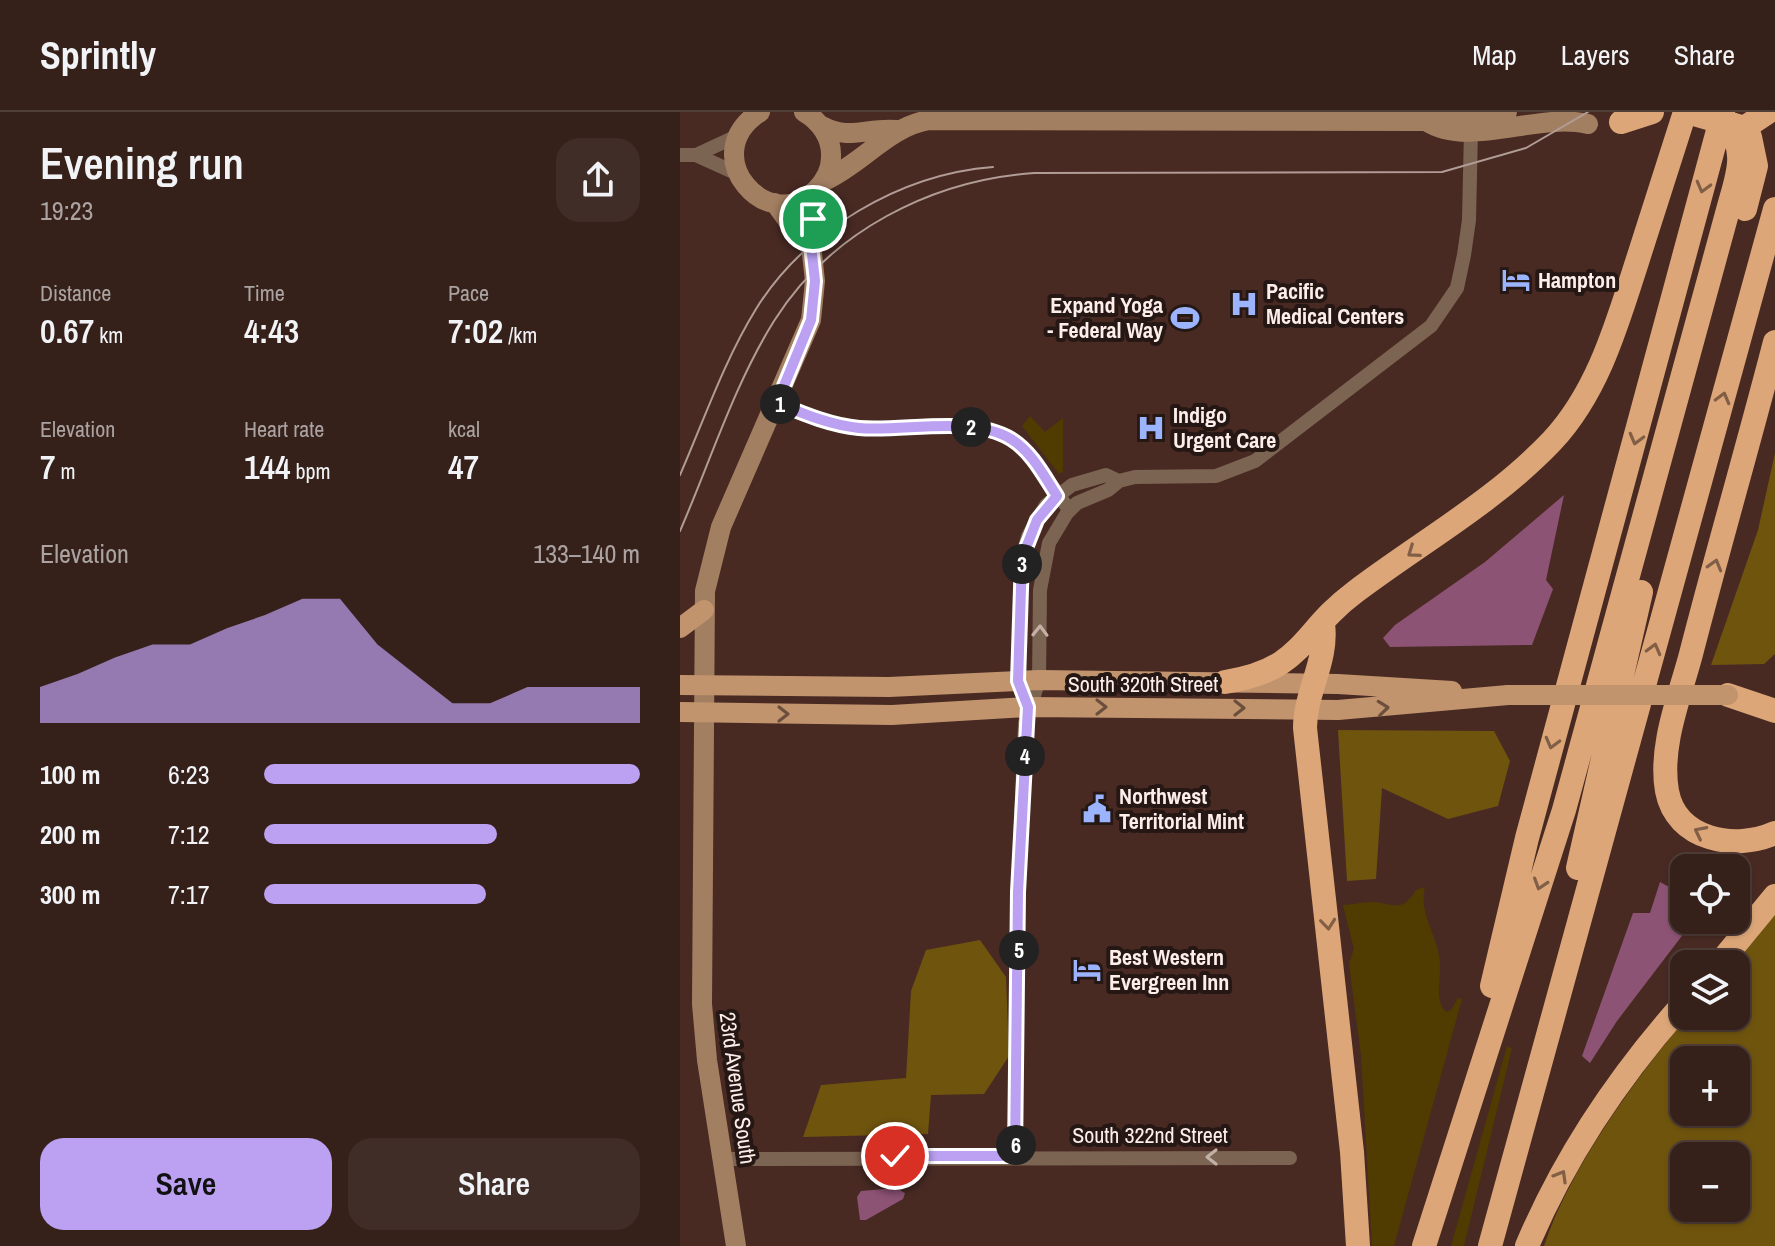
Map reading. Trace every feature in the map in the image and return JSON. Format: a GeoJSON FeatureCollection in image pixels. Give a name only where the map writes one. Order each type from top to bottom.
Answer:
{"type":"FeatureCollection","features":[{"type":"Feature","properties":{"kind":"highway"},"geometry":{"type":"LineString","coordinates":[[1626,117],[1652,112]]}},
{"type":"Feature","properties":{"kind":"highway"},"geometry":{"type":"LineString","coordinates":[[1225,682],[1272,671],[1355,592],[1489,499],[1559,433],[1588,389],[1611,340],[1686,112],[1735,119],[1768,112]]}},
{"type":"Feature","properties":{"kind":"highway"},"geometry":{"type":"LineString","coordinates":[[1522,1129],[1637,604],[1735,213],[1741,152],[1734,132],[1735,119]]}},
{"type":"Feature","properties":{"kind":"highway"},"geometry":{"type":"LineString","coordinates":[[1454,1148],[1527,838],[1735,119]]}},
{"type":"Feature","properties":{"kind":"highway"},"geometry":{"type":"LineString","coordinates":[[1490,1246],[1775,209]]}},
{"type":"Feature","properties":{"kind":"highway"},"geometry":{"type":"LineString","coordinates":[[1424,1246],[1564,810],[1735,213]]}},
{"type":"Feature","properties":{"kind":"highway"},"geometry":{"type":"LineString","coordinates":[[1775,342],[1688,664],[1665,771],[1675,812],[1702,836],[1744,840],[1775,833]]}},
{"type":"Feature","properties":{"kind":"highway"},"geometry":{"type":"LineString","coordinates":[[1323,624],[1326,642],[1316,684],[1305,709],[1352,1152],[1358,1246]]}},
{"type":"Feature","properties":{"kind":"highway"},"geometry":{"type":"LineString","coordinates":[[1728,695],[1775,711]]}},
{"type":"Feature","properties":{"kind":"highway"},"geometry":{"type":"LineString","coordinates":[[1731,950],[1775,896]]}},
{"type":"Feature","properties":{"kind":"highway"},"geometry":{"type":"LineString","coordinates":[[1527,1246],[1544,1206],[1601,1107],[1670,1021]]}},
{"type":"Feature","properties":{"kind":"main road"},"geometry":{"type":"LineString","coordinates":[[680,628],[704,610]]}},
{"type":"Feature","properties":{"kind":"main road","name":"South 320th Street"},"geometry":{"type":"LineString","coordinates":[[680,685],[889,687],[1039,680],[1316,684],[1508,695],[1775,696]]}},
{"type":"Feature","properties":{"kind":"main road","name":"South 320th Street"},"geometry":{"type":"LineString","coordinates":[[680,712],[892,715],[1028,707],[1369,709],[1508,695]]}},
{"type":"Feature","properties":{"kind":"street"},"geometry":{"type":"LineString","coordinates":[[680,155],[696,155],[760,112]]}},
{"type":"Feature","properties":{"kind":"street"},"geometry":{"type":"LineString","coordinates":[[804,112],[822,126],[850,136],[881,129],[896,130],[929,120],[1223,116],[1426,121],[1444,115],[1507,112]]}},
{"type":"Feature","properties":{"kind":"street"},"geometry":{"type":"LineString","coordinates":[[1426,121],[1440,130],[1471,130],[1581,118],[1610,126],[1626,117]]}},
{"type":"Feature","properties":{"kind":"street","name":"23rd Avenue South"},"geometry":{"type":"LineString","coordinates":[[736,1246],[707,1060],[701,978],[704,610],[707,573],[716,541],[811,320],[815,281],[811,245],[818,187],[831,148],[822,126]]}},
{"type":"Feature","properties":{"kind":"street"},"geometry":{"type":"LineString","coordinates":[[738,127],[734,159],[738,174],[757,197],[775,203],[802,200],[887,142],[896,130]]}},
{"type":"Feature","properties":{"kind":"street"},"geometry":{"type":"LineString","coordinates":[[1015,1156],[1019,1056],[1018,892],[1028,707],[1039,680],[1043,565],[1049,543],[1070,510],[1119,481],[1135,477],[1206,477],[1240,468],[1284,441],[1431,326],[1457,288],[1464,255],[1469,220],[1471,130]]}},
{"type":"Feature","properties":{"kind":"street"},"geometry":{"type":"LineString","coordinates":[[696,155],[704,162],[738,174]]}},
{"type":"Feature","properties":{"kind":"street"},"geometry":{"type":"LineString","coordinates":[[775,203],[801,239],[811,245]]}},
{"type":"Feature","properties":{"kind":"street"},"geometry":{"type":"LineString","coordinates":[[777,403],[821,420],[857,427],[968,427],[993,430],[1010,438],[1027,452],[1070,510]]}},
{"type":"Feature","properties":{"kind":"street"},"geometry":{"type":"LineString","coordinates":[[1028,707],[1018,681],[1022,558],[1032,528],[1057,496],[1088,478],[1106,475],[1119,481]]}},
{"type":"Feature","properties":{"kind":"street","name":"South 322nd Street"},"geometry":{"type":"LineString","coordinates":[[722,1159],[1015,1156],[1290,1158]]}},
{"type":"Feature","properties":{"kind":"shaded area"},"geometry":{"type":"Polygon","coordinates":[[[1030,416],[1045,432],[1063,418],[1063,472],[1059,474],[1022,426],[1030,416]]]}},
{"type":"Feature","properties":{"kind":"shaded area"},"geometry":{"type":"Polygon","coordinates":[[[1775,453],[1775,654],[1764,664],[1711,665],[1758,530],[1775,453]]]}},
{"type":"Feature","properties":{"kind":"shaded area"},"geometry":{"type":"Polygon","coordinates":[[[1564,495],[1546,580],[1553,589],[1532,645],[1390,647],[1383,638],[1395,625],[1485,562],[1564,495]]]}},
{"type":"Feature","properties":{"kind":"shaded area"},"geometry":{"type":"Polygon","coordinates":[[[1338,730],[1494,731],[1510,761],[1498,806],[1448,819],[1382,788],[1376,879],[1347,881],[1338,730]]]}},
{"type":"Feature","properties":{"kind":"shaded area"},"geometry":{"type":"Polygon","coordinates":[[[1660,882],[1670,887],[1670,934],[1683,934],[1617,1021],[1590,1063],[1582,1056],[1633,913],[1650,913],[1660,882]]]}},
{"type":"Feature","properties":{"kind":"shaded area"},"geometry":{"type":"Polygon","coordinates":[[[1425,887],[1427,918],[1439,957],[1440,1002],[1446,1012],[1451,1010],[1458,998],[1462,999],[1394,1246],[1372,1246],[1361,1055],[1349,964],[1354,949],[1343,905],[1370,902],[1401,905],[1416,890],[1425,887]]]}},
{"type":"Feature","properties":{"kind":"shaded area"},"geometry":{"type":"Polygon","coordinates":[[[1775,914],[1775,1246],[1544,1246],[1555,1216],[1587,1156],[1677,1030],[1750,1030],[1750,950],[1743,950],[1775,914]]]}},
{"type":"Feature","properties":{"kind":"shaded area"},"geometry":{"type":"Polygon","coordinates":[[[980,940],[1006,977],[1009,1056],[984,1094],[931,1095],[928,1134],[803,1137],[821,1085],[906,1078],[911,991],[926,950],[980,940]]]}},
{"type":"Feature","properties":{"kind":"shaded area"},"geometry":{"type":"Polygon","coordinates":[[[1507,1046],[1512,1048],[1464,1246],[1451,1246],[1507,1046]]]}},
{"type":"Feature","properties":{"kind":"shaded area"},"geometry":{"type":"Polygon","coordinates":[[[896,1188],[905,1193],[903,1199],[866,1220],[860,1220],[857,1197],[861,1191],[896,1188]]]}},
{"type":"Feature","properties":{"kind":"tram line"},"geometry":{"type":"LineString","coordinates":[[680,531],[747,371],[774,321],[797,289],[824,261],[854,237],[886,216],[921,199],[996,178],[1034,173],[1442,172],[1526,148],[1588,112]]}},
{"type":"Feature","properties":{"kind":"tram line"},"geometry":{"type":"LineString","coordinates":[[680,475],[724,370],[745,329],[776,281],[801,254],[828,231],[891,194],[924,181],[993,167]]}},
{"type":"Feature","properties":{"kind":"place","name":"Hampton"},"geometry":{"type":"Point","coordinates":[1516,280]}},
{"type":"Feature","properties":{"kind":"place","name":"Pacific Medical Centers"},"geometry":{"type":"Point","coordinates":[1244,304]}},
{"type":"Feature","properties":{"kind":"place","name":"Expand Yoga - Federal Way"},"geometry":{"type":"Point","coordinates":[1185,318]}},
{"type":"Feature","properties":{"kind":"place","name":"Indigo Urgent Care"},"geometry":{"type":"Point","coordinates":[1151,428]}},
{"type":"Feature","properties":{"kind":"place","name":"Northwest Territorial Mint"},"geometry":{"type":"Point","coordinates":[1097,809]}},
{"type":"Feature","properties":{"kind":"place","name":"Best Western Evergreen Inn"},"geometry":{"type":"Point","coordinates":[1087,970]}},
{"type":"Feature","properties":{"kind":"route"},"geometry":{"type":"LineString","coordinates":[[813,219],[811,245],[815,294],[811,320],[777,403],[829,422],[857,427],[968,427],[993,430],[1010,438],[1027,452],[1057,496],[1046,505],[1037,520],[1028,536],[1022,558],[1018,681],[1028,707],[1018,892],[1019,1056],[1015,1156],[895,1156]]}}]}
